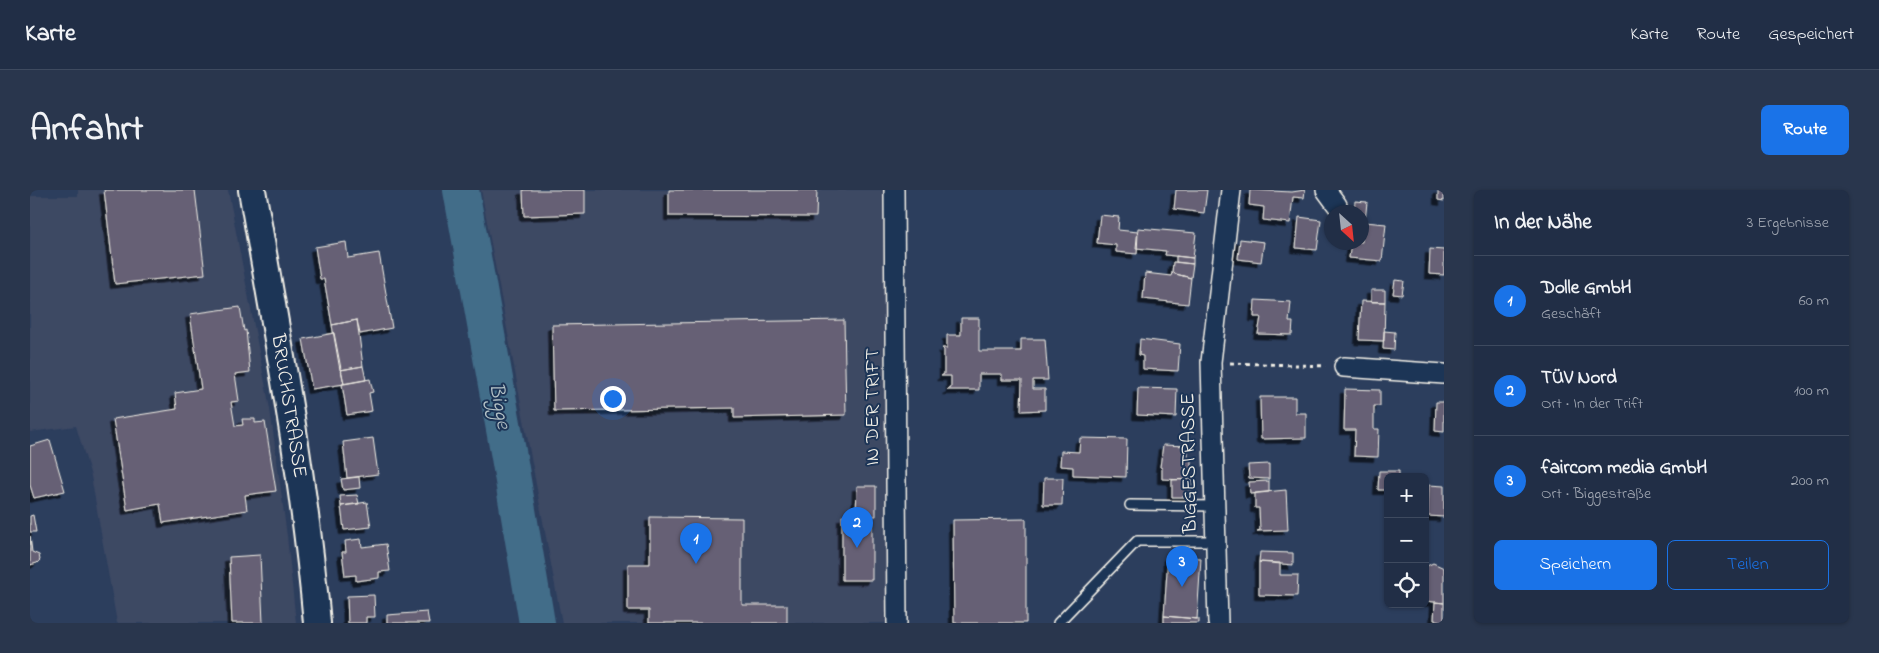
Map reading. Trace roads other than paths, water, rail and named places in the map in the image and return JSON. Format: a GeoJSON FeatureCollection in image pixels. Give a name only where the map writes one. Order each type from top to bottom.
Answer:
{"type":"FeatureCollection","features":[{"type":"Feature","properties":{"kind":"main road","name":"BRUCHSTRASSE"},"geometry":{"type":"LineString","coordinates":[[252,190],[302,491],[310,546],[317,623]]}},
{"type":"Feature","properties":{"kind":"street","name":"IN DER TRIFT"},"geometry":{"type":"LineString","coordinates":[[894,190],[897,623]]}},
{"type":"Feature","properties":{"kind":"street","name":"BIGGESTRASSE"},"geometry":{"type":"LineString","coordinates":[[1218,623],[1210,362],[1231,190]]}},
{"type":"Feature","properties":{"kind":"street"},"geometry":{"type":"LineString","coordinates":[[1344,366],[1444,374]]}},
{"type":"Feature","properties":{"kind":"lane"},"geometry":{"type":"LineString","coordinates":[[1130,505],[1214,506]]}},
{"type":"Feature","properties":{"kind":"lane"},"geometry":{"type":"LineString","coordinates":[[1058,623],[1138,541],[1215,541]]}},
{"type":"Feature","properties":{"kind":"waterway","name":"Bigge"},"geometry":{"type":"LineString","coordinates":[[461,190],[537,623]]}},
{"type":"Feature","properties":{"kind":"place","name":"TÜV Nord"},"geometry":{"type":"Point","coordinates":[857,548]}},
{"type":"Feature","properties":{"kind":"place","name":"Dolle GmbH"},"geometry":{"type":"Point","coordinates":[696,564]}},
{"type":"Feature","properties":{"kind":"place","name":"faircom media GmbH"},"geometry":{"type":"Point","coordinates":[1182,587]}}]}
